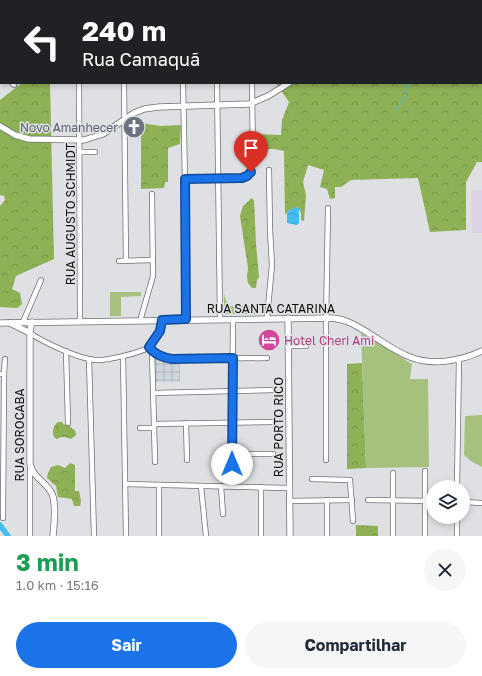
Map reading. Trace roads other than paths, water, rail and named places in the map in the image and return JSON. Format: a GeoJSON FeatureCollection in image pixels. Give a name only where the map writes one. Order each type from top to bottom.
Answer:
{"type":"FeatureCollection","features":[{"type":"Feature","properties":{"kind":"main road"},"geometry":{"type":"LineString","coordinates":[[0,126],[10,133],[24,138],[80,140],[98,136],[134,113],[144,109],[252,103],[268,96],[286,84]]}},
{"type":"Feature","properties":{"kind":"main road","name":"RUA PORTO RICO"},"geometry":{"type":"LineString","coordinates":[[288,318],[290,536]]}},
{"type":"Feature","properties":{"kind":"main road","name":"RUA SANTA CATARINA"},"geometry":{"type":"LineString","coordinates":[[0,323],[327,318],[349,321],[404,354],[416,359],[431,361],[459,358],[482,351]]}},
{"type":"Feature","properties":{"kind":"main road","name":"RUA SOROCABA"},"geometry":{"type":"LineString","coordinates":[[30,464],[30,333],[32,322]]}},
{"type":"Feature","properties":{"kind":"main road"},"geometry":{"type":"LineString","coordinates":[[9,323],[30,333]]}},
{"type":"Feature","properties":{"kind":"main road"},"geometry":{"type":"LineString","coordinates":[[30,464],[34,475],[53,495],[53,536]]}},
{"type":"Feature","properties":{"kind":"street","name":"RUA AUGUSTO SCHMIDT"},"geometry":{"type":"LineString","coordinates":[[80,84],[80,322]]}},
{"type":"Feature","properties":{"kind":"street"},"geometry":{"type":"LineString","coordinates":[[124,84],[126,260]]}},
{"type":"Feature","properties":{"kind":"street"},"geometry":{"type":"LineString","coordinates":[[183,84],[186,319]]}},
{"type":"Feature","properties":{"kind":"street"},"geometry":{"type":"LineString","coordinates":[[217,84],[220,319]]}},
{"type":"Feature","properties":{"kind":"street"},"geometry":{"type":"LineString","coordinates":[[185,179],[242,178],[251,172],[254,157],[252,84]]}},
{"type":"Feature","properties":{"kind":"street"},"geometry":{"type":"LineString","coordinates":[[80,152],[95,152]]}},
{"type":"Feature","properties":{"kind":"street"},"geometry":{"type":"LineString","coordinates":[[267,318],[272,265],[269,170]]}},
{"type":"Feature","properties":{"kind":"street"},"geometry":{"type":"LineString","coordinates":[[140,321],[152,280],[152,194]]}},
{"type":"Feature","properties":{"kind":"street"},"geometry":{"type":"LineString","coordinates":[[326,460],[328,208]]}},
{"type":"Feature","properties":{"kind":"street"},"geometry":{"type":"LineString","coordinates":[[119,260],[153,260]]}},
{"type":"Feature","properties":{"kind":"street"},"geometry":{"type":"LineString","coordinates":[[23,322],[41,280]]}},
{"type":"Feature","properties":{"kind":"street"},"geometry":{"type":"LineString","coordinates":[[232,464],[233,319]]}},
{"type":"Feature","properties":{"kind":"street"},"geometry":{"type":"LineString","coordinates":[[155,462],[151,349],[160,331],[162,320]]}},
{"type":"Feature","properties":{"kind":"street"},"geometry":{"type":"LineString","coordinates":[[30,333],[45,342],[89,359],[100,360],[151,349],[165,358],[172,359],[267,358]]}},
{"type":"Feature","properties":{"kind":"street"},"geometry":{"type":"LineString","coordinates":[[288,346],[306,346]]}},
{"type":"Feature","properties":{"kind":"street"},"geometry":{"type":"LineString","coordinates":[[66,351],[68,423]]}},
{"type":"Feature","properties":{"kind":"street"},"geometry":{"type":"LineString","coordinates":[[123,356],[126,536]]}},
{"type":"Feature","properties":{"kind":"street"},"geometry":{"type":"LineString","coordinates":[[457,480],[459,358]]}},
{"type":"Feature","properties":{"kind":"street"},"geometry":{"type":"LineString","coordinates":[[2,515],[2,374],[5,359]]}},
{"type":"Feature","properties":{"kind":"street"},"geometry":{"type":"LineString","coordinates":[[89,359],[94,536]]}},
{"type":"Feature","properties":{"kind":"street"},"geometry":{"type":"LineString","coordinates":[[153,393],[273,390]]}},
{"type":"Feature","properties":{"kind":"street"},"geometry":{"type":"LineString","coordinates":[[140,428],[186,424],[274,422]]}},
{"type":"Feature","properties":{"kind":"street"},"geometry":{"type":"LineString","coordinates":[[186,424],[186,460]]}},
{"type":"Feature","properties":{"kind":"street"},"geometry":{"type":"LineString","coordinates":[[232,454],[273,454]]}},
{"type":"Feature","properties":{"kind":"street","name":"RUA SOROCABA"},"geometry":{"type":"LineString","coordinates":[[30,464],[30,536]]}},
{"type":"Feature","properties":{"kind":"street"},"geometry":{"type":"LineString","coordinates":[[425,471],[425,536]]}},
{"type":"Feature","properties":{"kind":"street"},"geometry":{"type":"LineString","coordinates":[[393,473],[393,536]]}},
{"type":"Feature","properties":{"kind":"street"},"geometry":{"type":"LineString","coordinates":[[312,479],[350,480],[353,521]]}},
{"type":"Feature","properties":{"kind":"street"},"geometry":{"type":"LineString","coordinates":[[125,484],[289,488]]}},
{"type":"Feature","properties":{"kind":"street"},"geometry":{"type":"LineString","coordinates":[[159,485],[159,536]]}},
{"type":"Feature","properties":{"kind":"street"},"geometry":{"type":"LineString","coordinates":[[201,486],[206,536]]}},
{"type":"Feature","properties":{"kind":"street"},"geometry":{"type":"LineString","coordinates":[[220,486],[223,514]]}},
{"type":"Feature","properties":{"kind":"street"},"geometry":{"type":"LineString","coordinates":[[261,487],[261,536]]}},
{"type":"Feature","properties":{"kind":"street"},"geometry":{"type":"LineString","coordinates":[[327,500],[327,536]]}},
{"type":"Feature","properties":{"kind":"street"},"geometry":{"type":"LineString","coordinates":[[289,501],[352,500]]}},
{"type":"Feature","properties":{"kind":"street"},"geometry":{"type":"LineString","coordinates":[[368,500],[425,501]]}},
{"type":"Feature","properties":{"kind":"street"},"geometry":{"type":"LineString","coordinates":[[470,502],[482,503]]}},
{"type":"Feature","properties":{"kind":"street"},"geometry":{"type":"LineString","coordinates":[[457,524],[457,536]]}},
{"type":"Feature","properties":{"kind":"water"},"geometry":{"type":"Polygon","coordinates":[[[298,207],[299,223],[297,225],[287,223],[287,212],[298,207]]]}},
{"type":"Feature","properties":{"kind":"waterway"},"geometry":{"type":"LineString","coordinates":[[396,111],[404,99],[410,84]]}},
{"type":"Feature","properties":{"kind":"waterway"},"geometry":{"type":"LineString","coordinates":[[0,525],[8,536]]}},
{"type":"Feature","properties":{"kind":"place","name":"Novo Amanhecer"},"geometry":{"type":"Point","coordinates":[134,127]}},
{"type":"Feature","properties":{"kind":"place","name":"Hotel Cheri Ami"},"geometry":{"type":"Point","coordinates":[269,340]}}]}
